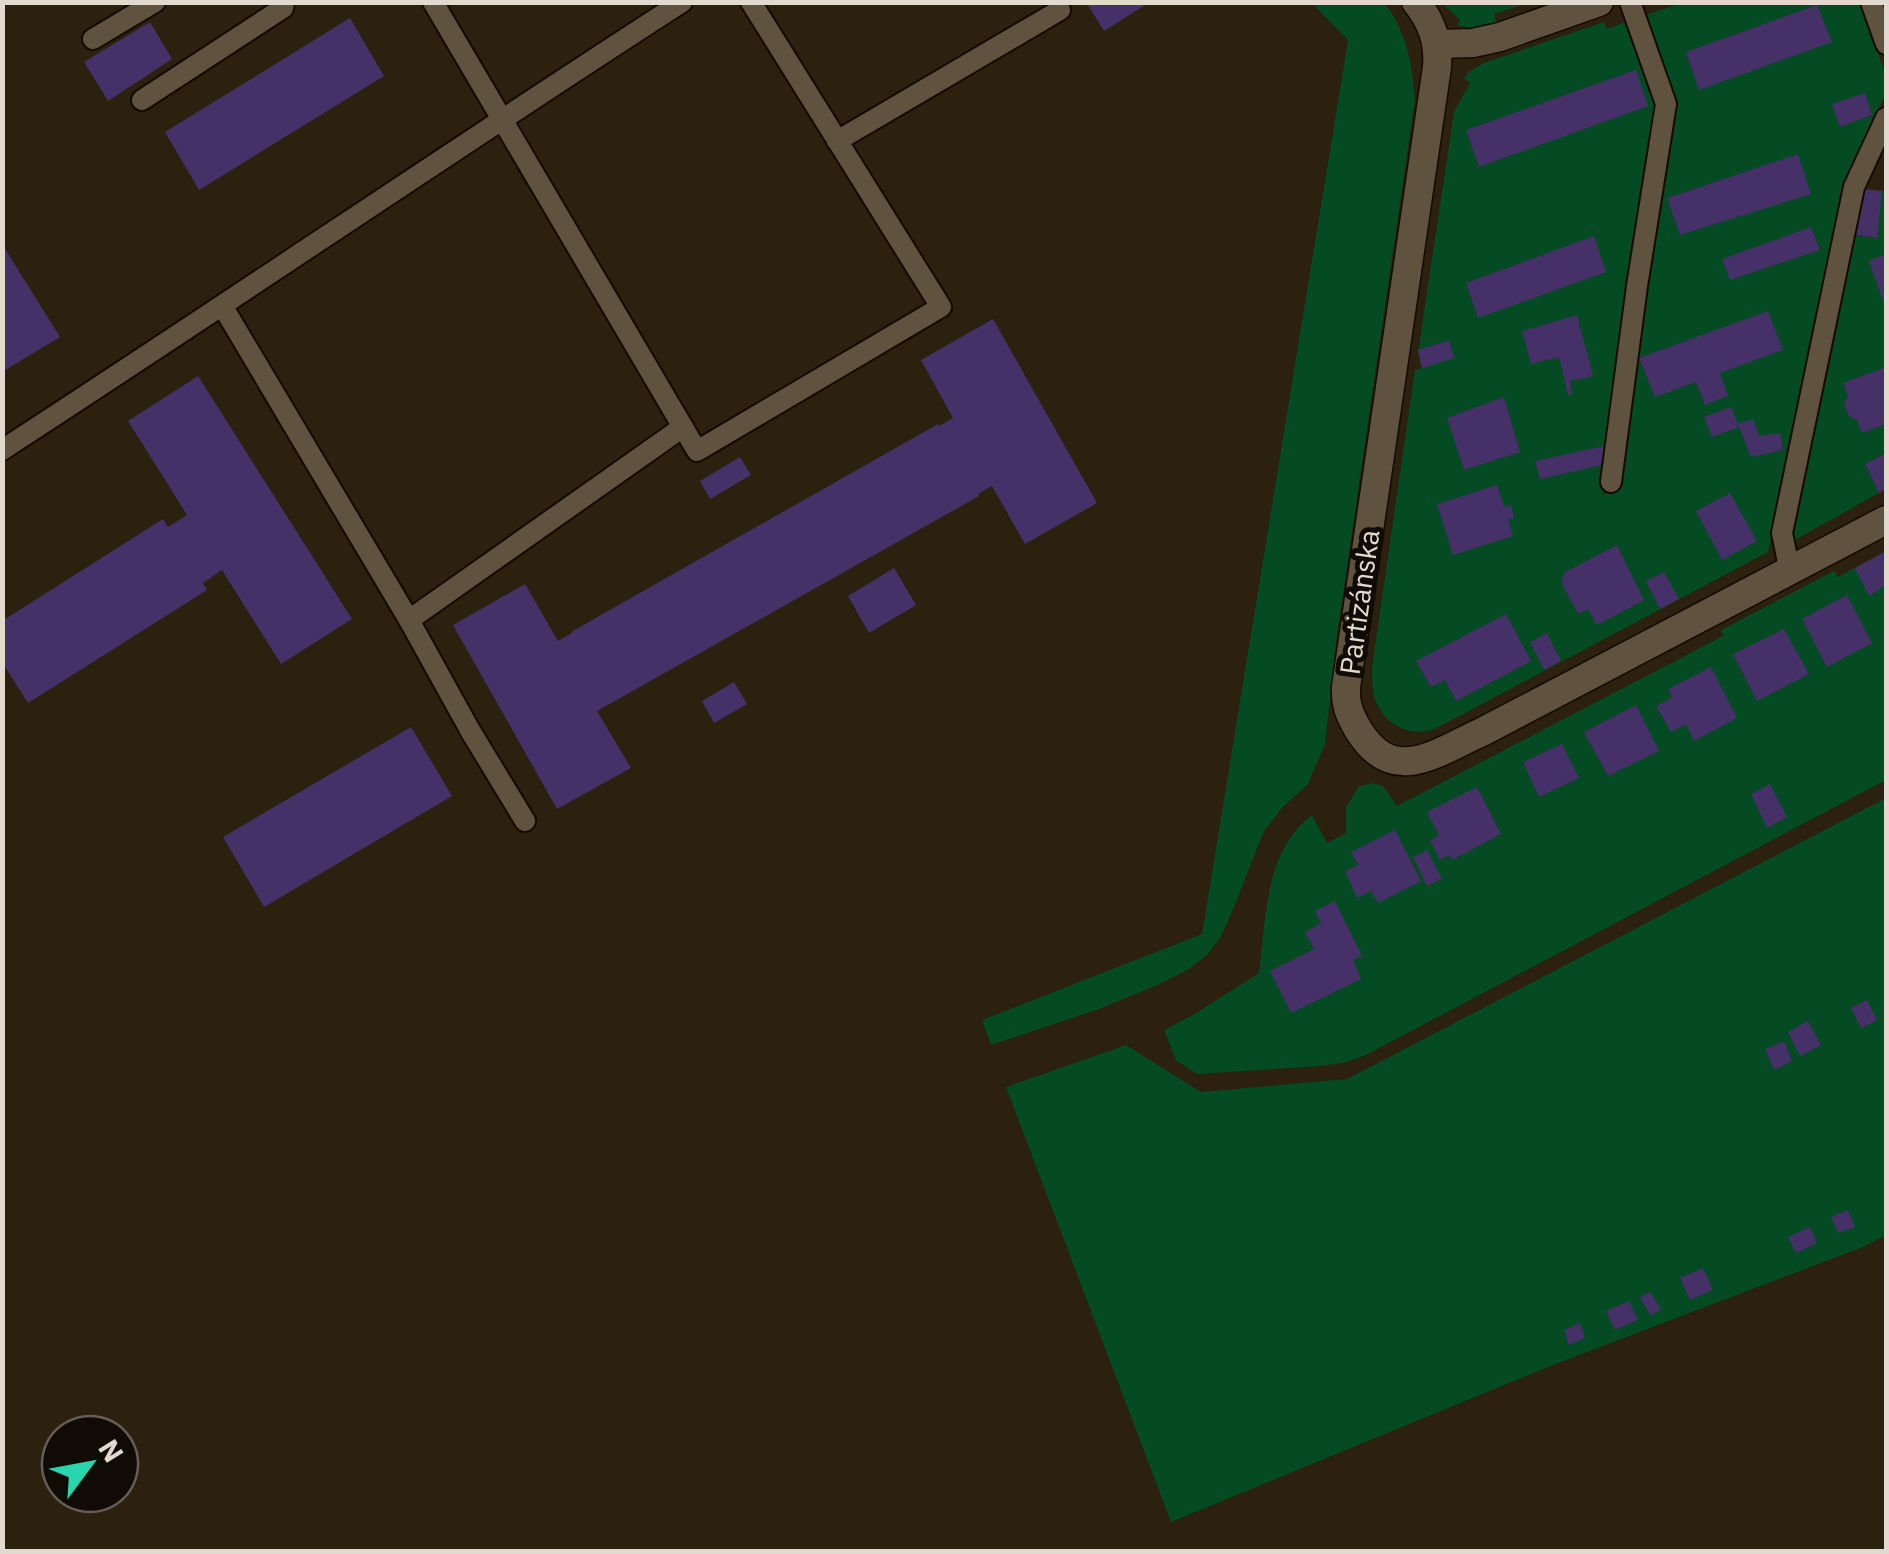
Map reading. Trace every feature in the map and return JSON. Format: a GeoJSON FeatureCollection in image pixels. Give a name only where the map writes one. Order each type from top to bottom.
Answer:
{"type":"FeatureCollection","features":[{"type":"Feature","properties":{"kind":"street"},"geometry":{"type":"LineString","coordinates":[[1416,2],[1426,14],[1438,44],[1500,37],[1599,2]]}},
{"type":"Feature","properties":{"kind":"street","name":"Partizánska"},"geometry":{"type":"LineString","coordinates":[[1438,44],[1434,101],[1346,687],[1350,717],[1364,739],[1395,762],[1419,760],[1482,732],[1886,520]]}},
{"type":"Feature","properties":{"kind":"lane"},"geometry":{"type":"LineString","coordinates":[[93,39],[155,2]]}},
{"type":"Feature","properties":{"kind":"lane"},"geometry":{"type":"LineString","coordinates":[[142,100],[283,8],[284,2]]}},
{"type":"Feature","properties":{"kind":"lane"},"geometry":{"type":"LineString","coordinates":[[433,2],[697,450],[941,307],[750,2]]}},
{"type":"Feature","properties":{"kind":"lane"},"geometry":{"type":"LineString","coordinates":[[2,450],[682,2]]}},
{"type":"Feature","properties":{"kind":"lane"},"geometry":{"type":"LineString","coordinates":[[1611,482],[1666,104],[1630,2]]}},
{"type":"Feature","properties":{"kind":"lane"},"geometry":{"type":"LineString","coordinates":[[1871,2],[1886,44]]}},
{"type":"Feature","properties":{"kind":"lane"},"geometry":{"type":"LineString","coordinates":[[837,142],[1060,10]]}},
{"type":"Feature","properties":{"kind":"lane"},"geometry":{"type":"LineString","coordinates":[[1790,572],[1782,533],[1854,188],[1886,118]]}},
{"type":"Feature","properties":{"kind":"lane"},"geometry":{"type":"LineString","coordinates":[[223,307],[525,822]]}},
{"type":"Feature","properties":{"kind":"lane"},"geometry":{"type":"LineString","coordinates":[[408,620],[684,428]]}},
{"type":"Feature","properties":{"kind":"green space"},"geometry":{"type":"Polygon","coordinates":[[[1312,3],[1384,3],[1407,48],[1415,99],[1336,642],[1325,744],[1308,784],[1264,831],[1232,912],[1208,954],[1160,984],[991,1045],[982,1020],[1202,934],[1348,40],[1312,3]]]}},
{"type":"Feature","properties":{"kind":"green space"},"geometry":{"type":"Polygon","coordinates":[[[1442,3],[1528,3],[1494,14],[1497,25],[1473,29],[1457,25],[1460,20],[1442,3]]]}},
{"type":"Feature","properties":{"kind":"green space"},"geometry":{"type":"Polygon","coordinates":[[[1682,3],[1859,3],[1886,75],[1886,93],[1845,182],[1768,552],[1436,728],[1408,731],[1392,723],[1380,709],[1373,689],[1372,667],[1415,370],[1422,368],[1418,352],[1454,112],[1470,83],[1464,78],[1484,63],[1604,22],[1607,29],[1628,21],[1657,104],[1618,342],[1603,495],[1618,486],[1674,103],[1643,16],[1682,3]]]}},
{"type":"Feature","properties":{"kind":"green space"},"geometry":{"type":"Polygon","coordinates":[[[1864,189],[1856,235],[1876,238],[1882,191],[1886,192],[1886,453],[1865,464],[1879,493],[1793,541],[1790,520],[1864,189]]]}},
{"type":"Feature","properties":{"kind":"green space"},"geometry":{"type":"Polygon","coordinates":[[[1886,551],[1886,780],[1364,1056],[1321,1066],[1197,1074],[1176,1060],[1164,1030],[1259,973],[1266,909],[1276,867],[1284,847],[1312,815],[1327,843],[1346,833],[1346,807],[1359,786],[1383,786],[1397,806],[1723,636],[1721,630],[1834,571],[1838,577],[1886,551]]]}},
{"type":"Feature","properties":{"kind":"green space"},"geometry":{"type":"Polygon","coordinates":[[[1886,798],[1886,1235],[1553,1365],[1171,1522],[1006,1087],[1126,1045],[1201,1092],[1347,1079],[1886,798]]]}},
{"type":"Feature","properties":{"kind":"building"},"geometry":{"type":"Polygon","coordinates":[[[1086,2],[1150,2],[1104,31],[1086,2]]]}},
{"type":"Feature","properties":{"kind":"building"},"geometry":{"type":"Polygon","coordinates":[[[1817,5],[1832,42],[1699,90],[1686,52],[1817,5]]]}},
{"type":"Feature","properties":{"kind":"building"},"geometry":{"type":"Polygon","coordinates":[[[350,18],[384,76],[199,190],[165,132],[350,18]]]}},
{"type":"Feature","properties":{"kind":"building"},"geometry":{"type":"Polygon","coordinates":[[[150,22],[172,59],[108,101],[84,62],[150,22]]]}},
{"type":"Feature","properties":{"kind":"building"},"geometry":{"type":"Polygon","coordinates":[[[1636,70],[1648,106],[1479,167],[1466,130],[1636,70]]]}},
{"type":"Feature","properties":{"kind":"building"},"geometry":{"type":"Polygon","coordinates":[[[1865,93],[1872,115],[1840,127],[1832,104],[1865,93]]]}},
{"type":"Feature","properties":{"kind":"building"},"geometry":{"type":"Polygon","coordinates":[[[1798,154],[1811,194],[1680,235],[1667,198],[1798,154]]]}},
{"type":"Feature","properties":{"kind":"building"},"geometry":{"type":"Polygon","coordinates":[[[1864,189],[1882,191],[1877,238],[1856,235],[1864,189]]]}},
{"type":"Feature","properties":{"kind":"building"},"geometry":{"type":"Polygon","coordinates":[[[1811,227],[1820,250],[1730,280],[1722,259],[1811,227]]]}},
{"type":"Feature","properties":{"kind":"building"},"geometry":{"type":"Polygon","coordinates":[[[1594,236],[1606,272],[1478,318],[1466,283],[1594,236]]]}},
{"type":"Feature","properties":{"kind":"building"},"geometry":{"type":"Polygon","coordinates":[[[2,244],[60,337],[2,372],[2,244]]]}},
{"type":"Feature","properties":{"kind":"building"},"geometry":{"type":"Polygon","coordinates":[[[1886,254],[1886,309],[1869,261],[1886,254]]]}},
{"type":"Feature","properties":{"kind":"building"},"geometry":{"type":"Polygon","coordinates":[[[1768,311],[1783,350],[1720,373],[1728,396],[1705,405],[1696,382],[1655,397],[1639,358],[1768,311]]]}},
{"type":"Feature","properties":{"kind":"building"},"geometry":{"type":"Polygon","coordinates":[[[1577,315],[1593,376],[1570,381],[1572,395],[1568,395],[1559,357],[1531,364],[1522,331],[1577,315]]]}},
{"type":"Feature","properties":{"kind":"building"},"geometry":{"type":"Polygon","coordinates":[[[993,319],[1097,503],[1025,544],[992,486],[597,711],[631,768],[557,809],[453,625],[525,584],[558,641],[939,426],[953,418],[921,360],[993,319]]]}},
{"type":"Feature","properties":{"kind":"building"},"geometry":{"type":"Polygon","coordinates":[[[1449,340],[1454,358],[1422,368],[1418,350],[1449,340]]]}},
{"type":"Feature","properties":{"kind":"building"},"geometry":{"type":"Polygon","coordinates":[[[1886,367],[1886,424],[1861,433],[1857,420],[1849,416],[1844,404],[1848,396],[1843,383],[1886,367]]]}},
{"type":"Feature","properties":{"kind":"building"},"geometry":{"type":"Polygon","coordinates":[[[198,376],[352,619],[281,664],[222,570],[203,583],[207,590],[28,703],[2,662],[2,621],[163,519],[168,527],[187,515],[128,421],[198,376]]]}},
{"type":"Feature","properties":{"kind":"building"},"geometry":{"type":"Polygon","coordinates":[[[1504,397],[1520,452],[1464,470],[1447,418],[1504,397]]]}},
{"type":"Feature","properties":{"kind":"building"},"geometry":{"type":"Polygon","coordinates":[[[1731,407],[1739,427],[1712,437],[1704,417],[1731,407]]]}},
{"type":"Feature","properties":{"kind":"building"},"geometry":{"type":"Polygon","coordinates":[[[1753,419],[1759,436],[1780,433],[1783,450],[1751,457],[1738,424],[1753,419]]]}},
{"type":"Feature","properties":{"kind":"building"},"geometry":{"type":"Polygon","coordinates":[[[1604,446],[1602,465],[1540,479],[1535,461],[1604,446]]]}},
{"type":"Feature","properties":{"kind":"building"},"geometry":{"type":"Polygon","coordinates":[[[1886,453],[1886,489],[1879,493],[1865,464],[1886,453]]]}},
{"type":"Feature","properties":{"kind":"building"},"geometry":{"type":"Polygon","coordinates":[[[740,457],[751,475],[710,499],[700,481],[740,457]]]}},
{"type":"Feature","properties":{"kind":"building"},"geometry":{"type":"Polygon","coordinates":[[[1497,485],[1504,507],[1511,505],[1514,518],[1508,519],[1513,536],[1453,555],[1437,504],[1497,485]]]}},
{"type":"Feature","properties":{"kind":"building"},"geometry":{"type":"Polygon","coordinates":[[[1730,493],[1757,541],[1722,560],[1696,511],[1730,493]]]}},
{"type":"Feature","properties":{"kind":"building"},"geometry":{"type":"Polygon","coordinates":[[[1617,545],[1644,600],[1597,625],[1588,609],[1578,614],[1561,582],[1565,572],[1617,545]]]}},
{"type":"Feature","properties":{"kind":"building"},"geometry":{"type":"Polygon","coordinates":[[[1883,553],[1886,585],[1869,596],[1855,568],[1883,553]]]}},
{"type":"Feature","properties":{"kind":"building"},"geometry":{"type":"Polygon","coordinates":[[[894,568],[916,605],[869,633],[848,596],[894,568]]]}},
{"type":"Feature","properties":{"kind":"building"},"geometry":{"type":"Polygon","coordinates":[[[1664,572],[1679,599],[1660,609],[1646,581],[1664,572]]]}},
{"type":"Feature","properties":{"kind":"building"},"geometry":{"type":"Polygon","coordinates":[[[1847,595],[1872,643],[1827,667],[1802,619],[1847,595]]]}},
{"type":"Feature","properties":{"kind":"building"},"geometry":{"type":"Polygon","coordinates":[[[1506,614],[1531,661],[1456,701],[1445,680],[1431,687],[1416,661],[1506,614]]]}},
{"type":"Feature","properties":{"kind":"building"},"geometry":{"type":"Polygon","coordinates":[[[1784,629],[1809,674],[1757,701],[1733,654],[1784,629]]]}},
{"type":"Feature","properties":{"kind":"building"},"geometry":{"type":"Polygon","coordinates":[[[1547,633],[1561,661],[1544,670],[1530,642],[1547,633]]]}},
{"type":"Feature","properties":{"kind":"building"},"geometry":{"type":"Polygon","coordinates":[[[1711,667],[1737,718],[1694,741],[1686,724],[1671,732],[1656,706],[1672,698],[1668,689],[1711,667]]]}},
{"type":"Feature","properties":{"kind":"building"},"geometry":{"type":"Polygon","coordinates":[[[734,682],[747,704],[714,723],[702,701],[734,682]]]}},
{"type":"Feature","properties":{"kind":"building"},"geometry":{"type":"Polygon","coordinates":[[[1636,705],[1659,751],[1608,776],[1584,732],[1636,705]]]}},
{"type":"Feature","properties":{"kind":"building"},"geometry":{"type":"Polygon","coordinates":[[[411,727],[452,796],[264,907],[223,837],[411,727]]]}},
{"type":"Feature","properties":{"kind":"building"},"geometry":{"type":"Polygon","coordinates":[[[1562,744],[1579,778],[1539,797],[1523,762],[1562,744]]]}},
{"type":"Feature","properties":{"kind":"building"},"geometry":{"type":"Polygon","coordinates":[[[1770,784],[1787,817],[1767,828],[1751,794],[1770,784]]]}},
{"type":"Feature","properties":{"kind":"building"},"geometry":{"type":"Polygon","coordinates":[[[1477,787],[1501,834],[1452,860],[1450,855],[1440,860],[1430,840],[1439,835],[1427,812],[1477,787]]]}},
{"type":"Feature","properties":{"kind":"building"},"geometry":{"type":"Polygon","coordinates":[[[1395,830],[1421,881],[1378,903],[1371,891],[1357,898],[1345,871],[1358,865],[1351,852],[1395,830]]]}},
{"type":"Feature","properties":{"kind":"building"},"geometry":{"type":"Polygon","coordinates":[[[1427,850],[1442,879],[1427,886],[1413,857],[1427,850]]]}},
{"type":"Feature","properties":{"kind":"building"},"geometry":{"type":"Polygon","coordinates":[[[1335,901],[1362,956],[1353,960],[1361,979],[1291,1013],[1270,971],[1314,949],[1305,932],[1321,923],[1315,911],[1335,901]]]}},
{"type":"Feature","properties":{"kind":"building"},"geometry":{"type":"Polygon","coordinates":[[[1867,1000],[1877,1020],[1861,1028],[1851,1008],[1867,1000]]]}},
{"type":"Feature","properties":{"kind":"building"},"geometry":{"type":"Polygon","coordinates":[[[1808,1021],[1821,1045],[1800,1056],[1788,1032],[1808,1021]]]}},
{"type":"Feature","properties":{"kind":"building"},"geometry":{"type":"Polygon","coordinates":[[[1784,1041],[1792,1061],[1774,1070],[1765,1049],[1784,1041]]]}},
{"type":"Feature","properties":{"kind":"building"},"geometry":{"type":"Polygon","coordinates":[[[1848,1210],[1855,1227],[1838,1233],[1831,1217],[1848,1210]]]}},
{"type":"Feature","properties":{"kind":"building"},"geometry":{"type":"Polygon","coordinates":[[[1810,1227],[1817,1243],[1796,1253],[1788,1237],[1810,1227]]]}},
{"type":"Feature","properties":{"kind":"building"},"geometry":{"type":"Polygon","coordinates":[[[1703,1268],[1713,1290],[1690,1300],[1680,1278],[1703,1268]]]}},
{"type":"Feature","properties":{"kind":"building"},"geometry":{"type":"Polygon","coordinates":[[[1651,1292],[1661,1310],[1650,1315],[1640,1297],[1651,1292]]]}},
{"type":"Feature","properties":{"kind":"building"},"geometry":{"type":"Polygon","coordinates":[[[1629,1301],[1638,1320],[1615,1330],[1606,1311],[1629,1301]]]}},
{"type":"Feature","properties":{"kind":"building"},"geometry":{"type":"Polygon","coordinates":[[[1580,1323],[1585,1338],[1569,1345],[1564,1330],[1580,1323]]]}}]}
